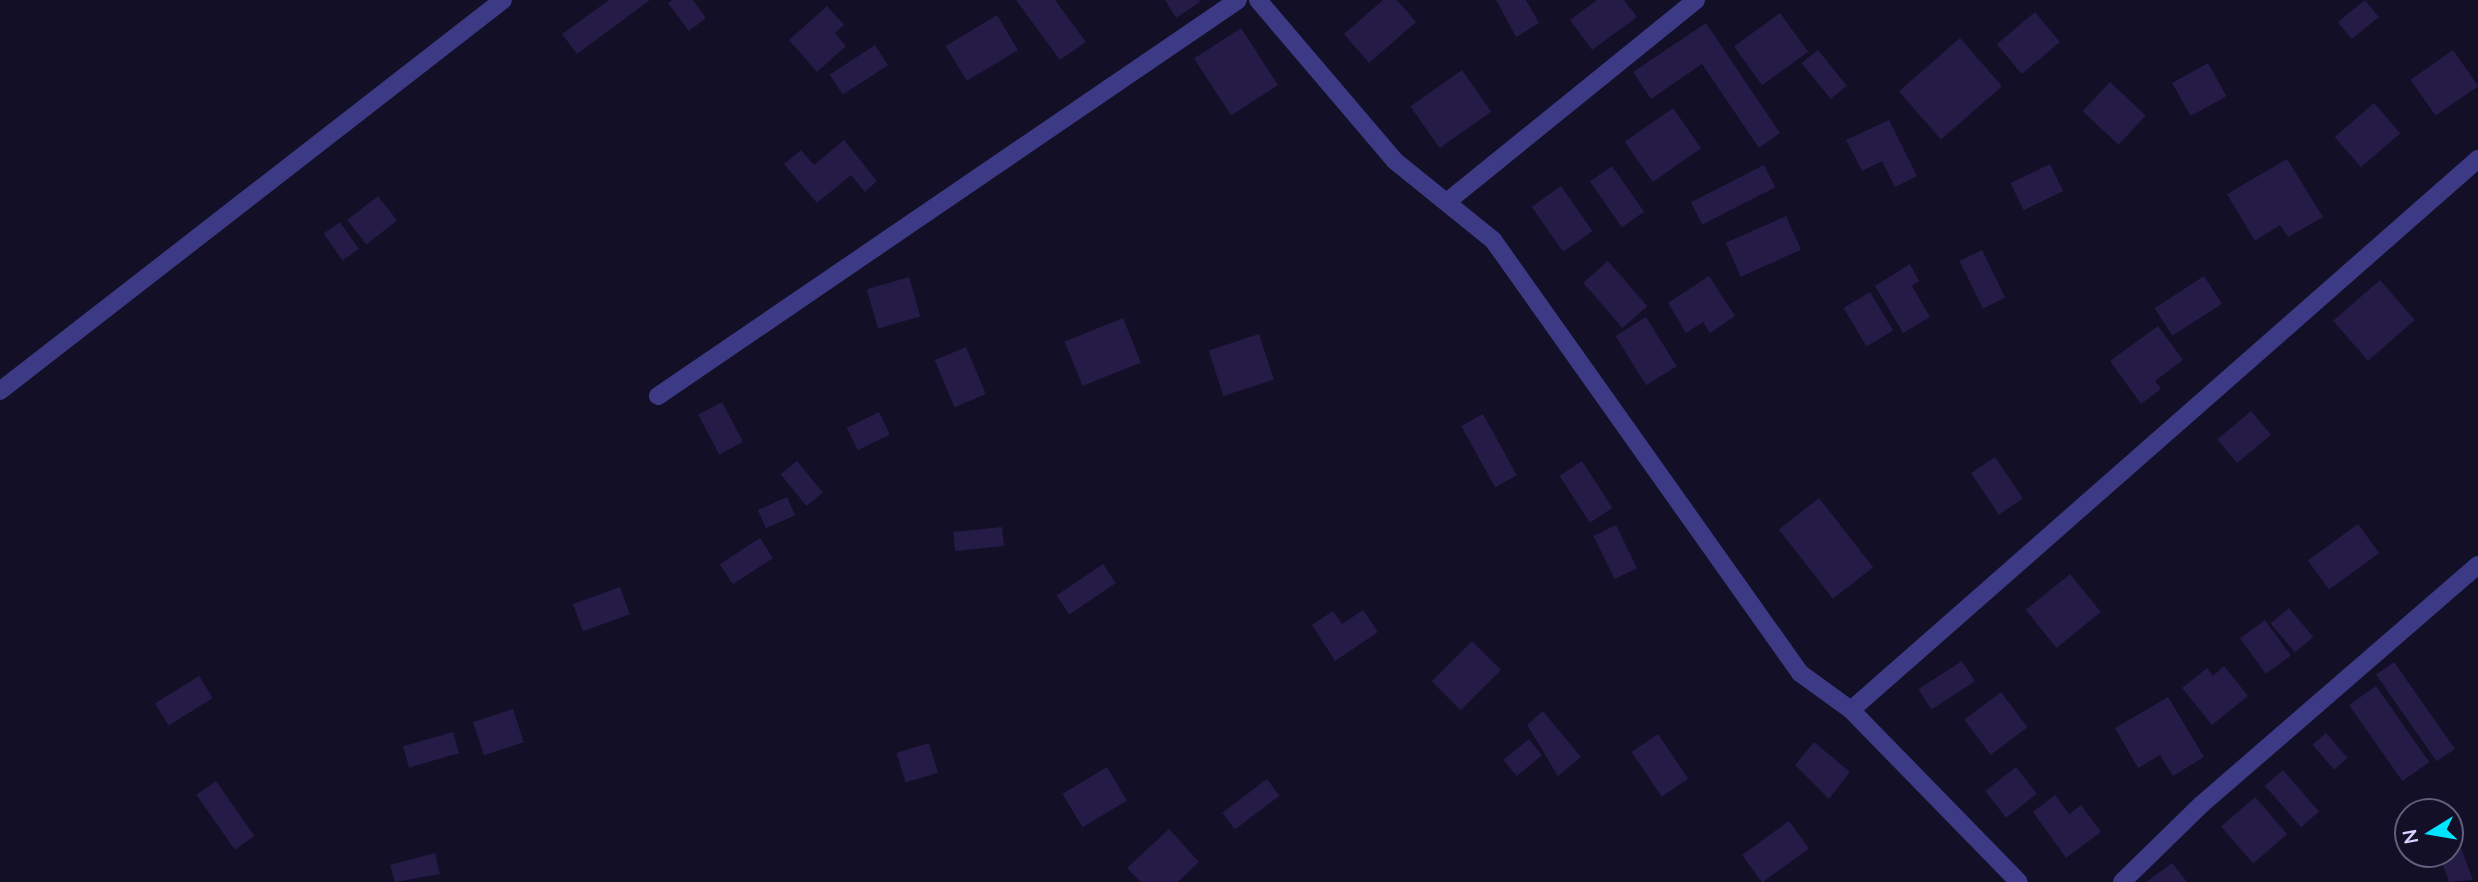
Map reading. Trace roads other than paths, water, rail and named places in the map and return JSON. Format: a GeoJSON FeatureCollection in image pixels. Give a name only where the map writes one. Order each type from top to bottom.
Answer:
{"type":"FeatureCollection","features":[{"type":"Feature","properties":{"kind":"street"},"geometry":{"type":"LineString","coordinates":[[0,391],[503,0]]}},
{"type":"Feature","properties":{"kind":"street"},"geometry":{"type":"LineString","coordinates":[[658,396],[1238,0]]}},
{"type":"Feature","properties":{"kind":"street"},"geometry":{"type":"LineString","coordinates":[[1258,0],[1395,161],[1448,201],[1493,240],[1768,636],[1800,673],[1851,710],[2019,882]]}},
{"type":"Feature","properties":{"kind":"street"},"geometry":{"type":"LineString","coordinates":[[1448,201],[1696,0]]}},
{"type":"Feature","properties":{"kind":"street"},"geometry":{"type":"LineString","coordinates":[[1851,710],[2478,159]]}},
{"type":"Feature","properties":{"kind":"street"},"geometry":{"type":"LineString","coordinates":[[2122,882],[2202,804],[2478,565]]}}]}
